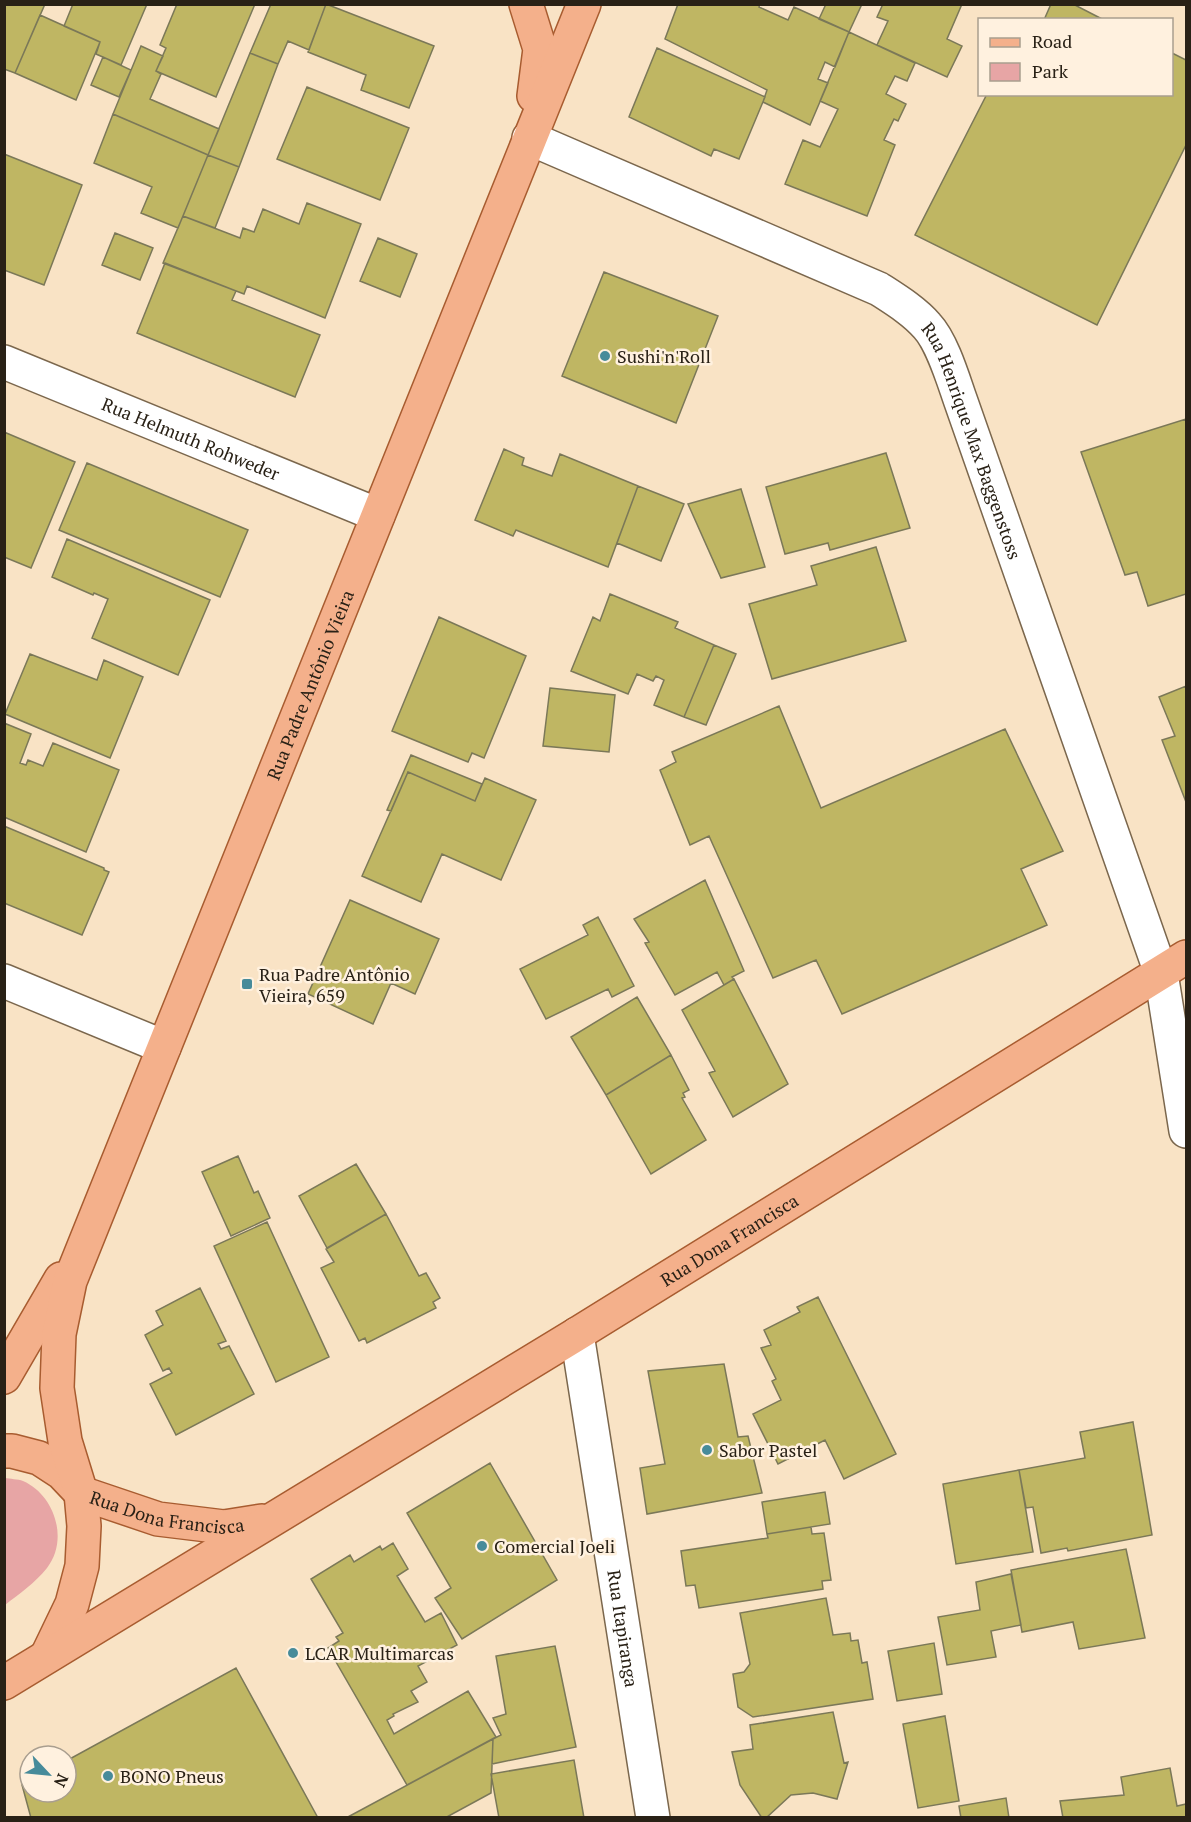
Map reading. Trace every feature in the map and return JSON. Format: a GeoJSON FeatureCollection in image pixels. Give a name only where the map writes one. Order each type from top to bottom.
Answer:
{"type":"FeatureCollection","features":[{"type":"Feature","properties":{"kind":"main road","name":"Rua Padre Antônio Vieira"},"geometry":{"type":"LineString","coordinates":[[526,4],[540,49],[529,138]]}},
{"type":"Feature","properties":{"kind":"main road","name":"Rua Padre Antônio Vieira"},"geometry":{"type":"LineString","coordinates":[[47,1656],[72,1604],[82,1566],[84,1526],[81,1493],[65,1441],[57,1388],[59,1334],[70,1281],[584,4]]}},
{"type":"Feature","properties":{"kind":"main road","name":"Rua Dona Francisca"},"geometry":{"type":"LineString","coordinates":[[4,1683],[577,1334],[1174,965]]}},
{"type":"Feature","properties":{"kind":"main road","name":"Rua Padre Antônio Vieira"},"geometry":{"type":"LineString","coordinates":[[4,1377],[89,1231]]}},
{"type":"Feature","properties":{"kind":"main road","name":"Rua Dona Francisca"},"geometry":{"type":"LineString","coordinates":[[4,1451],[39,1458],[62,1473],[81,1493],[158,1519],[224,1527],[273,1520]]}},
{"type":"Feature","properties":{"kind":"street","name":"Rua Henrique Max Baggenstoss"},"geometry":{"type":"LineString","coordinates":[[529,138],[879,289],[908,308],[929,328],[946,361],[1174,965],[1186,1131]]}},
{"type":"Feature","properties":{"kind":"street","name":"Rua Helmuth Rohweder"},"geometry":{"type":"LineString","coordinates":[[4,362],[378,514]]}},
{"type":"Feature","properties":{"kind":"street"},"geometry":{"type":"LineString","coordinates":[[4,981],[164,1047]]}},
{"type":"Feature","properties":{"kind":"street","name":"Rua Itapiranga"},"geometry":{"type":"LineString","coordinates":[[577,1334],[653,1818]]}},
{"type":"Feature","properties":{"kind":"green space"},"geometry":{"type":"Polygon","coordinates":[[[5,1478],[23,1481],[43,1497],[50,1507],[58,1532],[54,1557],[47,1568],[5,1605],[5,1478]]]}},
{"type":"Feature","properties":{"kind":"building"},"geometry":{"type":"Polygon","coordinates":[[[4,4],[45,4],[15,73],[4,69],[4,4]]]}},
{"type":"Feature","properties":{"kind":"building"},"geometry":{"type":"Polygon","coordinates":[[[73,4],[147,4],[121,65],[96,54],[100,42],[64,26],[73,4]]]}},
{"type":"Feature","properties":{"kind":"building"},"geometry":{"type":"Polygon","coordinates":[[[177,4],[255,4],[216,97],[156,71],[166,48],[160,45],[177,4]]]}},
{"type":"Feature","properties":{"kind":"building"},"geometry":{"type":"Polygon","coordinates":[[[271,4],[326,4],[309,50],[288,41],[278,64],[250,53],[271,4]]]}},
{"type":"Feature","properties":{"kind":"building"},"geometry":{"type":"Polygon","coordinates":[[[326,4],[434,46],[409,108],[361,90],[366,75],[308,52],[326,4]]]}},
{"type":"Feature","properties":{"kind":"building"},"geometry":{"type":"Polygon","coordinates":[[[678,4],[760,4],[759,7],[788,20],[794,7],[849,32],[835,67],[825,62],[818,79],[828,83],[810,125],[763,102],[767,90],[665,39],[678,4]]]}},
{"type":"Feature","properties":{"kind":"building"},"geometry":{"type":"Polygon","coordinates":[[[826,4],[862,4],[849,32],[819,19],[826,4]]]}},
{"type":"Feature","properties":{"kind":"building"},"geometry":{"type":"Polygon","coordinates":[[[883,4],[962,4],[947,39],[962,46],[947,77],[877,45],[888,21],[877,17],[883,4]]]}},
{"type":"Feature","properties":{"kind":"building"},"geometry":{"type":"Polygon","coordinates":[[[1051,4],[1073,4],[1100,18],[1045,18],[1051,4]]]}},
{"type":"Feature","properties":{"kind":"building"},"geometry":{"type":"Polygon","coordinates":[[[40,15],[100,42],[76,100],[15,73],[40,15]]]}},
{"type":"Feature","properties":{"kind":"building"},"geometry":{"type":"Polygon","coordinates":[[[849,32],[915,63],[907,81],[895,76],[886,94],[906,104],[898,121],[894,119],[884,140],[895,145],[867,216],[785,184],[803,140],[820,147],[838,109],[820,101],[849,32]]]}},
{"type":"Feature","properties":{"kind":"building"},"geometry":{"type":"Polygon","coordinates":[[[141,46],[163,56],[156,71],[161,74],[150,99],[219,129],[208,155],[113,114],[141,46]]]}},
{"type":"Feature","properties":{"kind":"building"},"geometry":{"type":"Polygon","coordinates":[[[657,48],[765,97],[739,159],[714,149],[711,156],[629,117],[657,48]]]}},
{"type":"Feature","properties":{"kind":"building"},"geometry":{"type":"Polygon","coordinates":[[[250,53],[278,64],[239,167],[208,155],[250,53]]]}},
{"type":"Feature","properties":{"kind":"building"},"geometry":{"type":"Polygon","coordinates":[[[1173,54],[1186,60],[1186,145],[1097,325],[915,235],[986,96],[1173,96],[1173,54]]]}},
{"type":"Feature","properties":{"kind":"building"},"geometry":{"type":"Polygon","coordinates":[[[103,57],[131,70],[119,97],[91,85],[103,57]]]}},
{"type":"Feature","properties":{"kind":"building"},"geometry":{"type":"Polygon","coordinates":[[[307,87],[409,128],[380,200],[277,159],[307,87]]]}},
{"type":"Feature","properties":{"kind":"building"},"geometry":{"type":"Polygon","coordinates":[[[113,114],[208,155],[178,228],[141,213],[152,187],[94,163],[113,114]]]}},
{"type":"Feature","properties":{"kind":"building"},"geometry":{"type":"Polygon","coordinates":[[[4,154],[82,185],[44,285],[4,270],[4,154]]]}},
{"type":"Feature","properties":{"kind":"building"},"geometry":{"type":"Polygon","coordinates":[[[208,155],[239,167],[215,228],[183,216],[208,155]]]}},
{"type":"Feature","properties":{"kind":"building"},"geometry":{"type":"Polygon","coordinates":[[[307,203],[361,224],[325,318],[247,286],[244,294],[163,263],[183,216],[240,238],[243,228],[254,232],[263,209],[299,224],[307,203]]]}},
{"type":"Feature","properties":{"kind":"building"},"geometry":{"type":"Polygon","coordinates":[[[115,233],[153,248],[140,280],[102,265],[115,233]]]}},
{"type":"Feature","properties":{"kind":"building"},"geometry":{"type":"Polygon","coordinates":[[[378,238],[417,254],[400,297],[360,281],[378,238]]]}},
{"type":"Feature","properties":{"kind":"building"},"geometry":{"type":"Polygon","coordinates":[[[165,263],[236,291],[232,300],[320,335],[295,397],[137,333],[165,263]]]}},
{"type":"Feature","properties":{"kind":"building"},"geometry":{"type":"Polygon","coordinates":[[[604,272],[718,316],[676,423],[562,376],[604,272]]]}},
{"type":"Feature","properties":{"kind":"building"},"geometry":{"type":"Polygon","coordinates":[[[1186,419],[1186,594],[1148,606],[1137,572],[1125,575],[1081,452],[1186,419]]]}},
{"type":"Feature","properties":{"kind":"building"},"geometry":{"type":"Polygon","coordinates":[[[4,432],[75,462],[31,568],[4,557],[4,432]]]}},
{"type":"Feature","properties":{"kind":"building"},"geometry":{"type":"Polygon","coordinates":[[[504,449],[524,458],[522,465],[552,476],[560,454],[638,486],[608,567],[516,530],[513,536],[475,520],[504,449]]]}},
{"type":"Feature","properties":{"kind":"building"},"geometry":{"type":"Polygon","coordinates":[[[886,453],[910,528],[830,550],[828,543],[785,554],[766,487],[886,453]]]}},
{"type":"Feature","properties":{"kind":"building"},"geometry":{"type":"Polygon","coordinates":[[[87,463],[248,530],[220,597],[59,530],[87,463]]]}},
{"type":"Feature","properties":{"kind":"building"},"geometry":{"type":"Polygon","coordinates":[[[638,486],[684,504],[661,561],[617,543],[638,486]]]}},
{"type":"Feature","properties":{"kind":"building"},"geometry":{"type":"Polygon","coordinates":[[[741,489],[765,567],[721,578],[688,504],[741,489]]]}},
{"type":"Feature","properties":{"kind":"building"},"geometry":{"type":"Polygon","coordinates":[[[67,539],[210,600],[178,675],[92,638],[108,599],[52,577],[67,539]]]}},
{"type":"Feature","properties":{"kind":"building"},"geometry":{"type":"Polygon","coordinates":[[[876,547],[906,641],[772,679],[749,604],[817,585],[811,566],[876,547]]]}},
{"type":"Feature","properties":{"kind":"building"},"geometry":{"type":"Polygon","coordinates":[[[610,594],[678,622],[675,628],[714,645],[684,717],[654,705],[664,680],[656,676],[653,681],[637,674],[628,694],[571,671],[593,617],[600,621],[610,594]]]}},
{"type":"Feature","properties":{"kind":"building"},"geometry":{"type":"Polygon","coordinates":[[[439,617],[526,656],[484,758],[472,753],[468,762],[392,731],[439,617]]]}},
{"type":"Feature","properties":{"kind":"building"},"geometry":{"type":"Polygon","coordinates":[[[714,645],[736,654],[706,725],[684,717],[714,645]]]}},
{"type":"Feature","properties":{"kind":"building"},"geometry":{"type":"Polygon","coordinates":[[[30,654],[97,680],[104,660],[143,677],[110,758],[5,714],[30,654]]]}},
{"type":"Feature","properties":{"kind":"building"},"geometry":{"type":"Polygon","coordinates":[[[1186,686],[1186,802],[1162,740],[1175,736],[1159,697],[1186,686]]]}},
{"type":"Feature","properties":{"kind":"building"},"geometry":{"type":"Polygon","coordinates":[[[550,688],[615,695],[609,752],[543,746],[550,688]]]}},
{"type":"Feature","properties":{"kind":"building"},"geometry":{"type":"Polygon","coordinates":[[[779,706],[821,808],[1005,729],[1063,851],[1021,869],[1047,925],[842,1014],[816,960],[773,978],[709,836],[690,845],[660,770],[676,762],[672,752],[779,706]]]}},
{"type":"Feature","properties":{"kind":"building"},"geometry":{"type":"Polygon","coordinates":[[[4,723],[31,734],[20,763],[26,765],[28,760],[43,766],[53,743],[119,770],[86,852],[4,817],[4,723]]]}},
{"type":"Feature","properties":{"kind":"building"},"geometry":{"type":"Polygon","coordinates":[[[411,755],[482,784],[475,801],[408,772],[391,811],[387,810],[411,755]]]}},
{"type":"Feature","properties":{"kind":"building"},"geometry":{"type":"Polygon","coordinates":[[[408,772],[475,801],[485,778],[536,800],[501,880],[442,854],[421,902],[362,876],[408,772]]]}},
{"type":"Feature","properties":{"kind":"building"},"geometry":{"type":"Polygon","coordinates":[[[4,826],[109,872],[82,935],[4,903],[4,826]]]}},
{"type":"Feature","properties":{"kind":"building"},"geometry":{"type":"Polygon","coordinates":[[[705,880],[744,971],[732,977],[734,979],[724,985],[717,972],[675,995],[645,943],[649,942],[634,919],[705,880]]]}},
{"type":"Feature","properties":{"kind":"building"},"geometry":{"type":"Polygon","coordinates":[[[350,900],[439,939],[415,994],[391,983],[373,1024],[308,994],[350,900]]]}},
{"type":"Feature","properties":{"kind":"building"},"geometry":{"type":"Polygon","coordinates":[[[598,917],[634,986],[612,997],[608,989],[546,1019],[520,969],[588,935],[583,925],[598,917]]]}},
{"type":"Feature","properties":{"kind":"building"},"geometry":{"type":"Polygon","coordinates":[[[734,979],[788,1084],[733,1117],[709,1073],[715,1071],[682,1010],[734,979]]]}},
{"type":"Feature","properties":{"kind":"building"},"geometry":{"type":"Polygon","coordinates":[[[637,997],[671,1055],[606,1095],[571,1037],[637,997]]]}},
{"type":"Feature","properties":{"kind":"building"},"geometry":{"type":"Polygon","coordinates":[[[671,1055],[689,1090],[683,1093],[685,1097],[682,1098],[706,1140],[651,1174],[606,1095],[671,1055]]]}},
{"type":"Feature","properties":{"kind":"building"},"geometry":{"type":"Polygon","coordinates":[[[238,1156],[254,1193],[258,1191],[270,1218],[231,1236],[202,1172],[238,1156]]]}},
{"type":"Feature","properties":{"kind":"building"},"geometry":{"type":"Polygon","coordinates":[[[356,1164],[386,1214],[327,1248],[299,1196],[356,1164]]]}},
{"type":"Feature","properties":{"kind":"building"},"geometry":{"type":"Polygon","coordinates":[[[386,1214],[419,1276],[426,1273],[440,1298],[433,1302],[436,1308],[367,1343],[365,1338],[359,1341],[321,1268],[334,1262],[326,1249],[386,1214]]]}},
{"type":"Feature","properties":{"kind":"building"},"geometry":{"type":"Polygon","coordinates":[[[267,1222],[329,1357],[276,1382],[214,1246],[267,1222]]]}},
{"type":"Feature","properties":{"kind":"building"},"geometry":{"type":"Polygon","coordinates":[[[200,1288],[226,1341],[218,1344],[221,1349],[229,1346],[254,1394],[176,1435],[150,1384],[172,1373],[169,1368],[163,1371],[145,1335],[163,1325],[156,1311],[200,1288]]]}},
{"type":"Feature","properties":{"kind":"building"},"geometry":{"type":"Polygon","coordinates":[[[818,1297],[896,1454],[844,1479],[825,1440],[778,1464],[753,1414],[781,1400],[772,1381],[776,1379],[761,1348],[771,1345],[764,1330],[800,1312],[797,1307],[818,1297]]]}},
{"type":"Feature","properties":{"kind":"building","name":"Sabor Pastel"},"geometry":{"type":"Polygon","coordinates":[[[724,1364],[738,1437],[748,1436],[762,1493],[647,1514],[640,1468],[665,1464],[648,1371],[724,1364]]]}},
{"type":"Feature","properties":{"kind":"building"},"geometry":{"type":"Polygon","coordinates":[[[1133,1422],[1152,1535],[1068,1551],[1067,1548],[1041,1553],[1033,1507],[1026,1508],[1019,1470],[1085,1458],[1080,1432],[1133,1422]]]}},
{"type":"Feature","properties":{"kind":"building","name":"Comercial Joeli"},"geometry":{"type":"Polygon","coordinates":[[[490,1463],[557,1580],[462,1639],[435,1598],[451,1588],[407,1513],[490,1463]]]}},
{"type":"Feature","properties":{"kind":"building"},"geometry":{"type":"Polygon","coordinates":[[[1019,1470],[1033,1552],[956,1564],[943,1484],[1019,1470]]]}},
{"type":"Feature","properties":{"kind":"building"},"geometry":{"type":"Polygon","coordinates":[[[825,1492],[830,1524],[767,1534],[762,1502],[825,1492]]]}},
{"type":"Feature","properties":{"kind":"building"},"geometry":{"type":"Polygon","coordinates":[[[811,1527],[812,1534],[824,1533],[831,1580],[822,1581],[823,1589],[699,1608],[695,1585],[686,1586],[681,1551],[768,1538],[767,1534],[811,1527]]]}},
{"type":"Feature","properties":{"kind":"building"},"geometry":{"type":"Polygon","coordinates":[[[393,1543],[408,1569],[397,1576],[425,1622],[441,1613],[457,1645],[418,1666],[427,1682],[411,1691],[418,1702],[393,1714],[394,1716],[387,1720],[394,1734],[468,1691],[496,1737],[407,1785],[328,1648],[339,1641],[336,1637],[343,1633],[311,1579],[350,1555],[354,1562],[380,1546],[382,1550],[393,1543]]]}},
{"type":"Feature","properties":{"kind":"building"},"geometry":{"type":"Polygon","coordinates":[[[1126,1549],[1145,1638],[1079,1649],[1073,1622],[1022,1632],[1011,1570],[1126,1549]]]}},
{"type":"Feature","properties":{"kind":"building"},"geometry":{"type":"Polygon","coordinates":[[[1011,1574],[1021,1625],[991,1631],[996,1657],[947,1665],[938,1617],[980,1610],[976,1582],[1011,1574]]]}},
{"type":"Feature","properties":{"kind":"building"},"geometry":{"type":"Polygon","coordinates":[[[826,1598],[833,1635],[850,1633],[851,1641],[858,1640],[862,1663],[867,1662],[873,1699],[753,1717],[738,1707],[733,1674],[744,1672],[750,1664],[740,1613],[826,1598]]]}},
{"type":"Feature","properties":{"kind":"building"},"geometry":{"type":"Polygon","coordinates":[[[934,1643],[942,1694],[897,1701],[888,1651],[934,1643]]]}},
{"type":"Feature","properties":{"kind":"building"},"geometry":{"type":"Polygon","coordinates":[[[555,1646],[576,1747],[492,1764],[493,1739],[501,1735],[493,1718],[506,1714],[496,1656],[555,1646]]]}},
{"type":"Feature","properties":{"kind":"building"},"geometry":{"type":"Polygon","coordinates":[[[236,1668],[318,1818],[31,1818],[27,1804],[78,1804],[78,1754],[236,1668]]]}},
{"type":"Feature","properties":{"kind":"building"},"geometry":{"type":"Polygon","coordinates":[[[833,1712],[844,1763],[848,1762],[837,1799],[813,1793],[791,1795],[766,1818],[762,1818],[740,1785],[732,1752],[753,1749],[750,1725],[833,1712]]]}},
{"type":"Feature","properties":{"kind":"building"},"geometry":{"type":"Polygon","coordinates":[[[945,1716],[959,1801],[918,1808],[903,1724],[945,1716]]]}},
{"type":"Feature","properties":{"kind":"building"},"geometry":{"type":"Polygon","coordinates":[[[493,1739],[491,1793],[445,1818],[346,1818],[493,1739]]]}},
{"type":"Feature","properties":{"kind":"building"},"geometry":{"type":"Polygon","coordinates":[[[574,1760],[584,1818],[499,1818],[491,1774],[574,1760]]]}},
{"type":"Feature","properties":{"kind":"building"},"geometry":{"type":"Polygon","coordinates":[[[1170,1768],[1177,1806],[1186,1804],[1186,1818],[1063,1818],[1060,1801],[1124,1795],[1121,1777],[1170,1768]]]}},
{"type":"Feature","properties":{"kind":"building"},"geometry":{"type":"Polygon","coordinates":[[[1006,1798],[1009,1818],[961,1818],[959,1806],[1006,1798]]]}},
{"type":"Feature","properties":{"kind":"place","name":"Sushi'n'Roll"},"geometry":{"type":"Point","coordinates":[605,356]}},
{"type":"Feature","properties":{"kind":"place","name":"Rua Padre Antônio Vieira, 659"},"geometry":{"type":"Point","coordinates":[247,984]}},
{"type":"Feature","properties":{"kind":"place","name":"Sabor Pastel"},"geometry":{"type":"Point","coordinates":[707,1450]}},
{"type":"Feature","properties":{"kind":"place","name":"Comercial Joeli"},"geometry":{"type":"Point","coordinates":[482,1546]}},
{"type":"Feature","properties":{"kind":"place","name":"LCAR Multimarcas"},"geometry":{"type":"Point","coordinates":[293,1653]}},
{"type":"Feature","properties":{"kind":"place","name":"BONO Pneus"},"geometry":{"type":"Point","coordinates":[108,1776]}}]}
